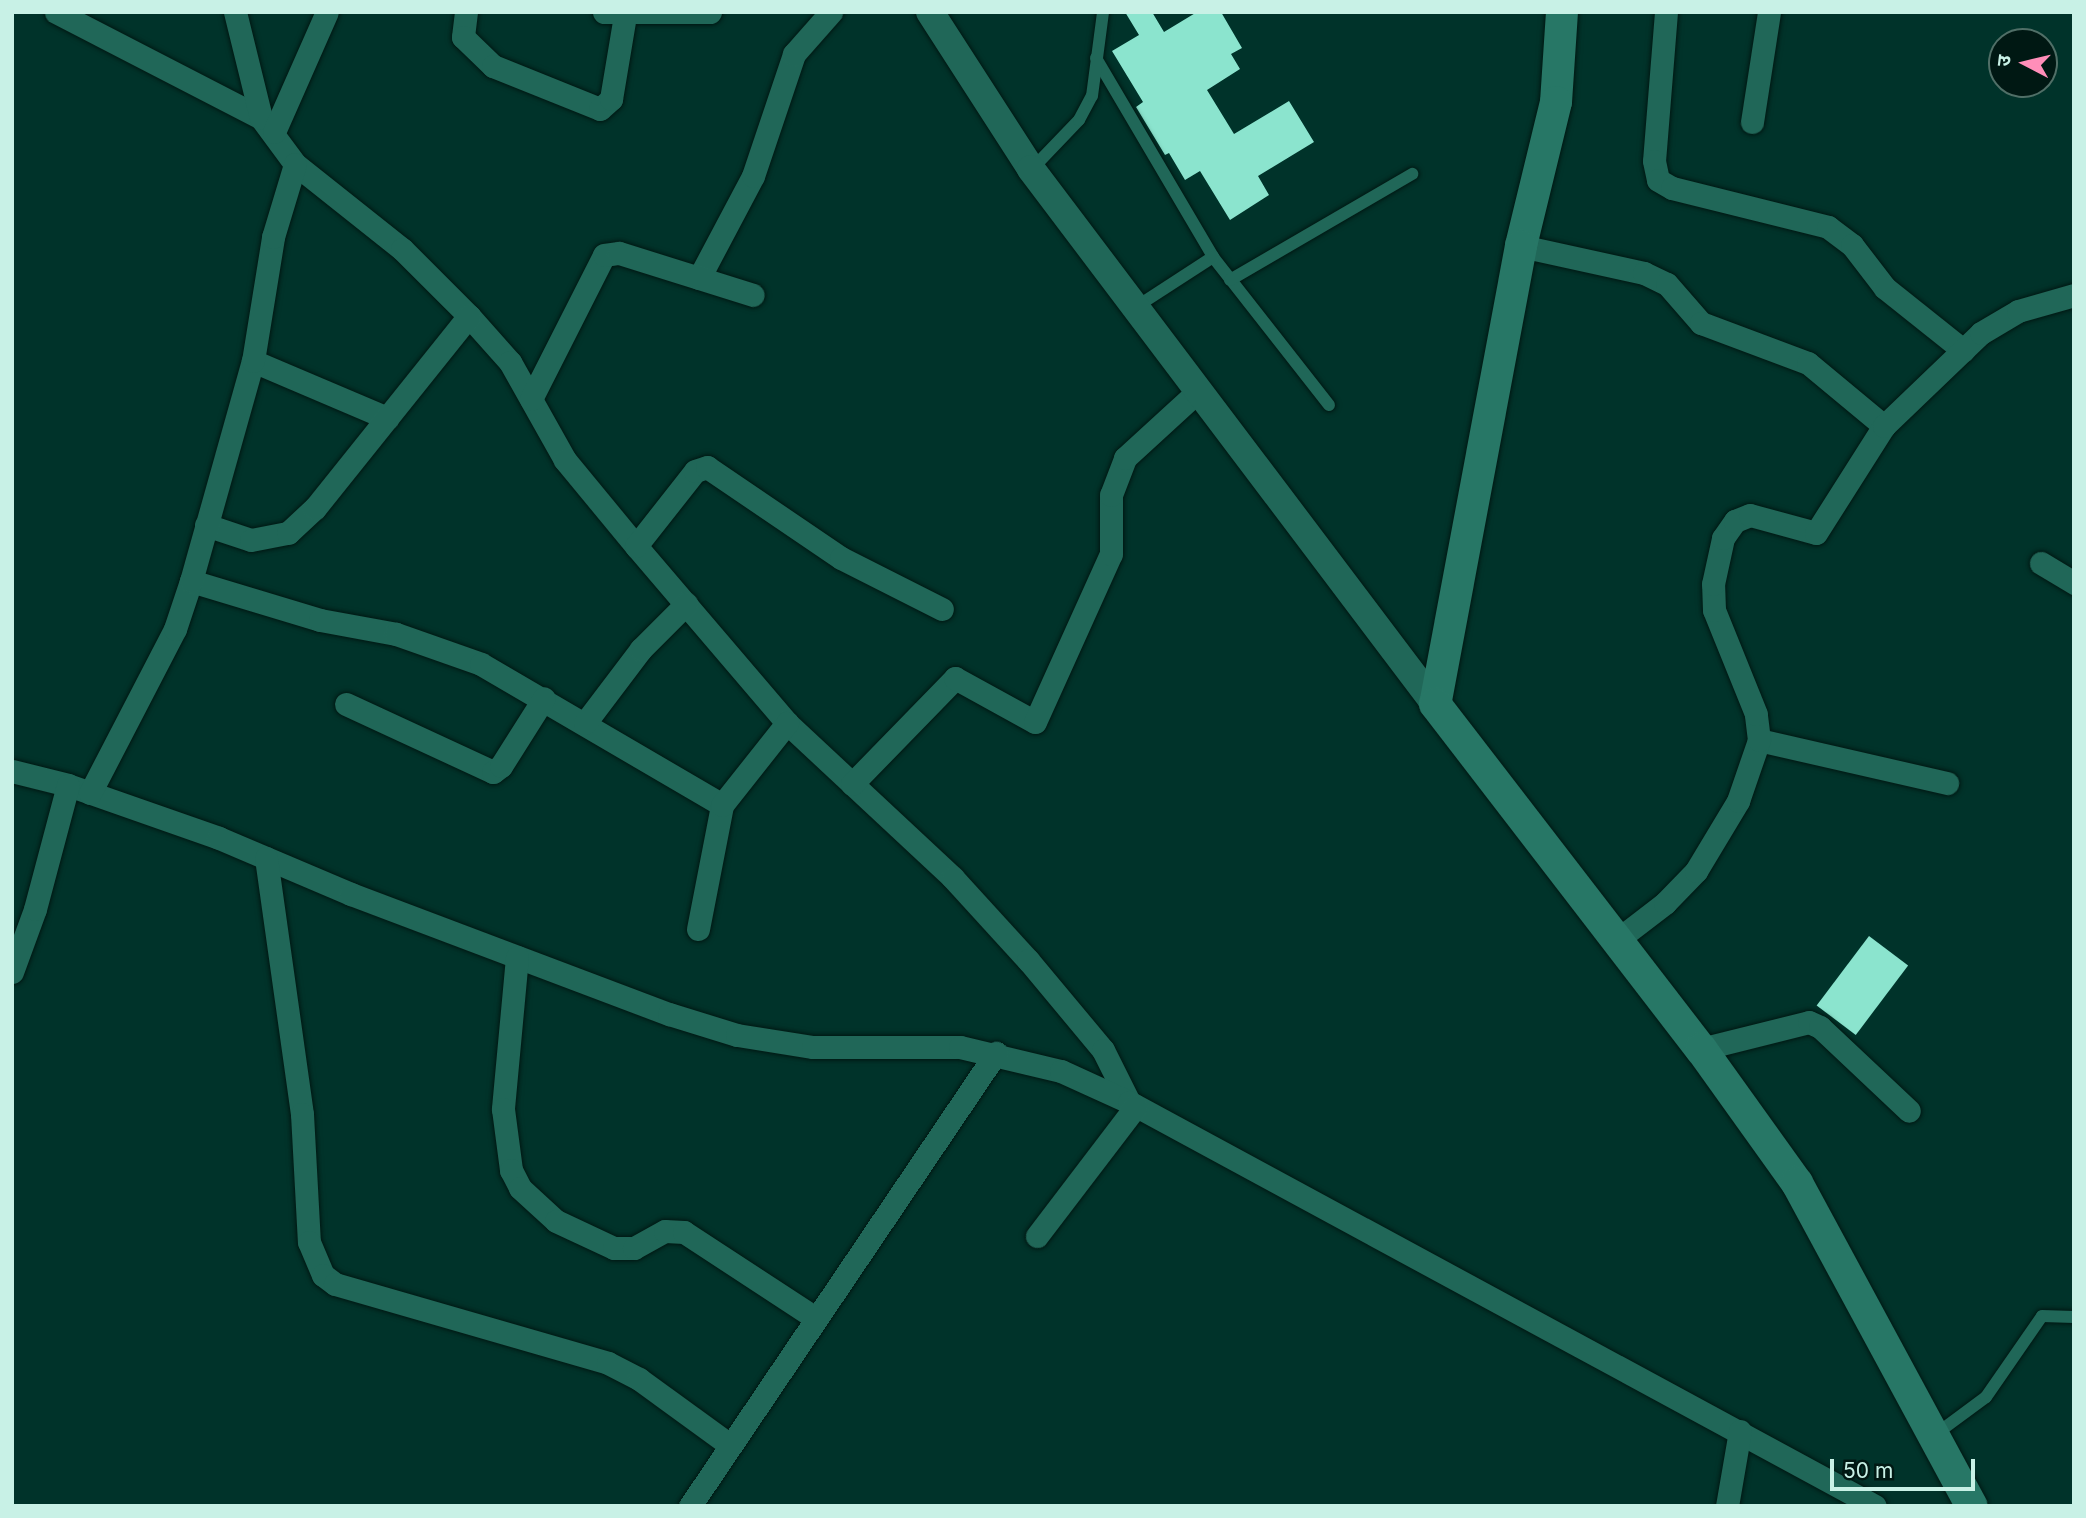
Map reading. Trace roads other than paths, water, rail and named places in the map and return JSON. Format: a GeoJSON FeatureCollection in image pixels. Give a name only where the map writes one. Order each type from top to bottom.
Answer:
{"type":"FeatureCollection","features":[{"type":"Feature","properties":{"kind":"main road"},"geometry":{"type":"LineString","coordinates":[[1562,12],[1556,102],[1521,246],[1435,704],[1700,1049],[1797,1183],[1972,1506]]}},
{"type":"Feature","properties":{"kind":"street"},"geometry":{"type":"LineString","coordinates":[[56,12],[267,125]]}},
{"type":"Feature","properties":{"kind":"street"},"geometry":{"type":"LineString","coordinates":[[235,12],[267,125],[295,164],[401,249],[469,316],[510,362],[565,460],[635,546],[787,723],[953,878],[1028,960],[1103,1050],[1132,1104]]}},
{"type":"Feature","properties":{"kind":"street"},"geometry":{"type":"LineString","coordinates":[[267,125],[327,12]]}},
{"type":"Feature","properties":{"kind":"street"},"geometry":{"type":"LineString","coordinates":[[466,12],[463,37],[493,66],[600,109],[611,99],[614,13],[710,12]]}},
{"type":"Feature","properties":{"kind":"street"},"geometry":{"type":"LineString","coordinates":[[699,278],[753,176],[794,54],[831,12]]}},
{"type":"Feature","properties":{"kind":"street"},"geometry":{"type":"LineString","coordinates":[[930,12],[1031,169],[1435,704]]}},
{"type":"Feature","properties":{"kind":"street"},"geometry":{"type":"LineString","coordinates":[[1666,12],[1654,161],[1658,180],[1672,188],[1828,227],[1852,245],[1909,310],[1964,350]]}},
{"type":"Feature","properties":{"kind":"street"},"geometry":{"type":"LineString","coordinates":[[1752,122],[1769,12]]}},
{"type":"Feature","properties":{"kind":"street"},"geometry":{"type":"LineString","coordinates":[[90,793],[175,629],[191,581],[253,360],[273,237],[295,164]]}},
{"type":"Feature","properties":{"kind":"street"},"geometry":{"type":"LineString","coordinates":[[1521,246],[1644,273],[1667,284],[1700,323],[1808,363],[1884,426]]}},
{"type":"Feature","properties":{"kind":"street"},"geometry":{"type":"LineString","coordinates":[[531,399],[604,255],[619,253],[753,296]]}},
{"type":"Feature","properties":{"kind":"street"},"geometry":{"type":"LineString","coordinates":[[1617,940],[1665,903],[1696,871],[1738,801],[1759,740],[1756,714],[1714,610],[1713,584],[1723,538],[1735,521],[1750,515],[1816,533],[1884,426],[1964,350],[2018,311],[2074,295]]}},
{"type":"Feature","properties":{"kind":"street"},"geometry":{"type":"LineString","coordinates":[[206,526],[251,540],[274,540],[288,533],[387,418],[469,316]]}},
{"type":"Feature","properties":{"kind":"street"},"geometry":{"type":"LineString","coordinates":[[253,360],[387,418]]}},
{"type":"Feature","properties":{"kind":"street"},"geometry":{"type":"LineString","coordinates":[[852,784],[955,678],[1035,722],[1111,554],[1111,495],[1125,458],[1198,391]]}},
{"type":"Feature","properties":{"kind":"street"},"geometry":{"type":"LineString","coordinates":[[635,546],[695,471],[707,467],[841,558],[942,609]]}},
{"type":"Feature","properties":{"kind":"street"},"geometry":{"type":"LineString","coordinates":[[2041,563],[2074,583]]}},
{"type":"Feature","properties":{"kind":"street"},"geometry":{"type":"LineString","coordinates":[[191,581],[320,620],[396,634],[481,664],[544,698],[722,805]]}},
{"type":"Feature","properties":{"kind":"street"},"geometry":{"type":"LineString","coordinates":[[585,723],[641,649],[686,604]]}},
{"type":"Feature","properties":{"kind":"street"},"geometry":{"type":"LineString","coordinates":[[346,704],[489,772],[501,766],[544,698]]}},
{"type":"Feature","properties":{"kind":"street"},"geometry":{"type":"LineString","coordinates":[[698,929],[722,805],[787,723]]}},
{"type":"Feature","properties":{"kind":"street"},"geometry":{"type":"LineString","coordinates":[[1759,740],[1947,783]]}},
{"type":"Feature","properties":{"kind":"street"},"geometry":{"type":"LineString","coordinates":[[12,771],[90,793],[266,858],[517,957],[737,1035],[813,1047],[946,1046],[996,1053],[1060,1071],[1132,1104],[1875,1506]]}},
{"type":"Feature","properties":{"kind":"street"},"geometry":{"type":"LineString","coordinates":[[12,972],[35,909],[68,785]]}},
{"type":"Feature","properties":{"kind":"street"},"geometry":{"type":"LineString","coordinates":[[266,858],[302,1114],[309,1242],[323,1275],[335,1284],[607,1363],[639,1379],[730,1445]]}},
{"type":"Feature","properties":{"kind":"street"},"geometry":{"type":"LineString","coordinates":[[517,957],[503,1110],[511,1170],[520,1188],[556,1221],[614,1248],[634,1248],[665,1231],[684,1232],[814,1317]]}},
{"type":"Feature","properties":{"kind":"street"},"geometry":{"type":"LineString","coordinates":[[1700,1049],[1809,1022],[1820,1027],[1909,1111]]}},
{"type":"Feature","properties":{"kind":"street"},"geometry":{"type":"LineString","coordinates":[[690,1506],[814,1317],[996,1053]]}},
{"type":"Feature","properties":{"kind":"street"},"geometry":{"type":"LineString","coordinates":[[1037,1236],[1132,1104]]}},
{"type":"Feature","properties":{"kind":"street"},"geometry":{"type":"LineString","coordinates":[[1727,1506],[1740,1431]]}},
{"type":"Feature","properties":{"kind":"lane"},"geometry":{"type":"LineString","coordinates":[[1031,169],[1079,120],[1092,96],[1103,12]]}},
{"type":"Feature","properties":{"kind":"lane"},"geometry":{"type":"LineString","coordinates":[[1096,58],[1213,257],[1329,405]]}},
{"type":"Feature","properties":{"kind":"lane"},"geometry":{"type":"LineString","coordinates":[[1230,279],[1412,174]]}},
{"type":"Feature","properties":{"kind":"lane"},"geometry":{"type":"LineString","coordinates":[[1135,307],[1213,257]]}},
{"type":"Feature","properties":{"kind":"lane"},"geometry":{"type":"LineString","coordinates":[[1933,1437],[1986,1397],[2042,1317],[2074,1317]]}}]}
